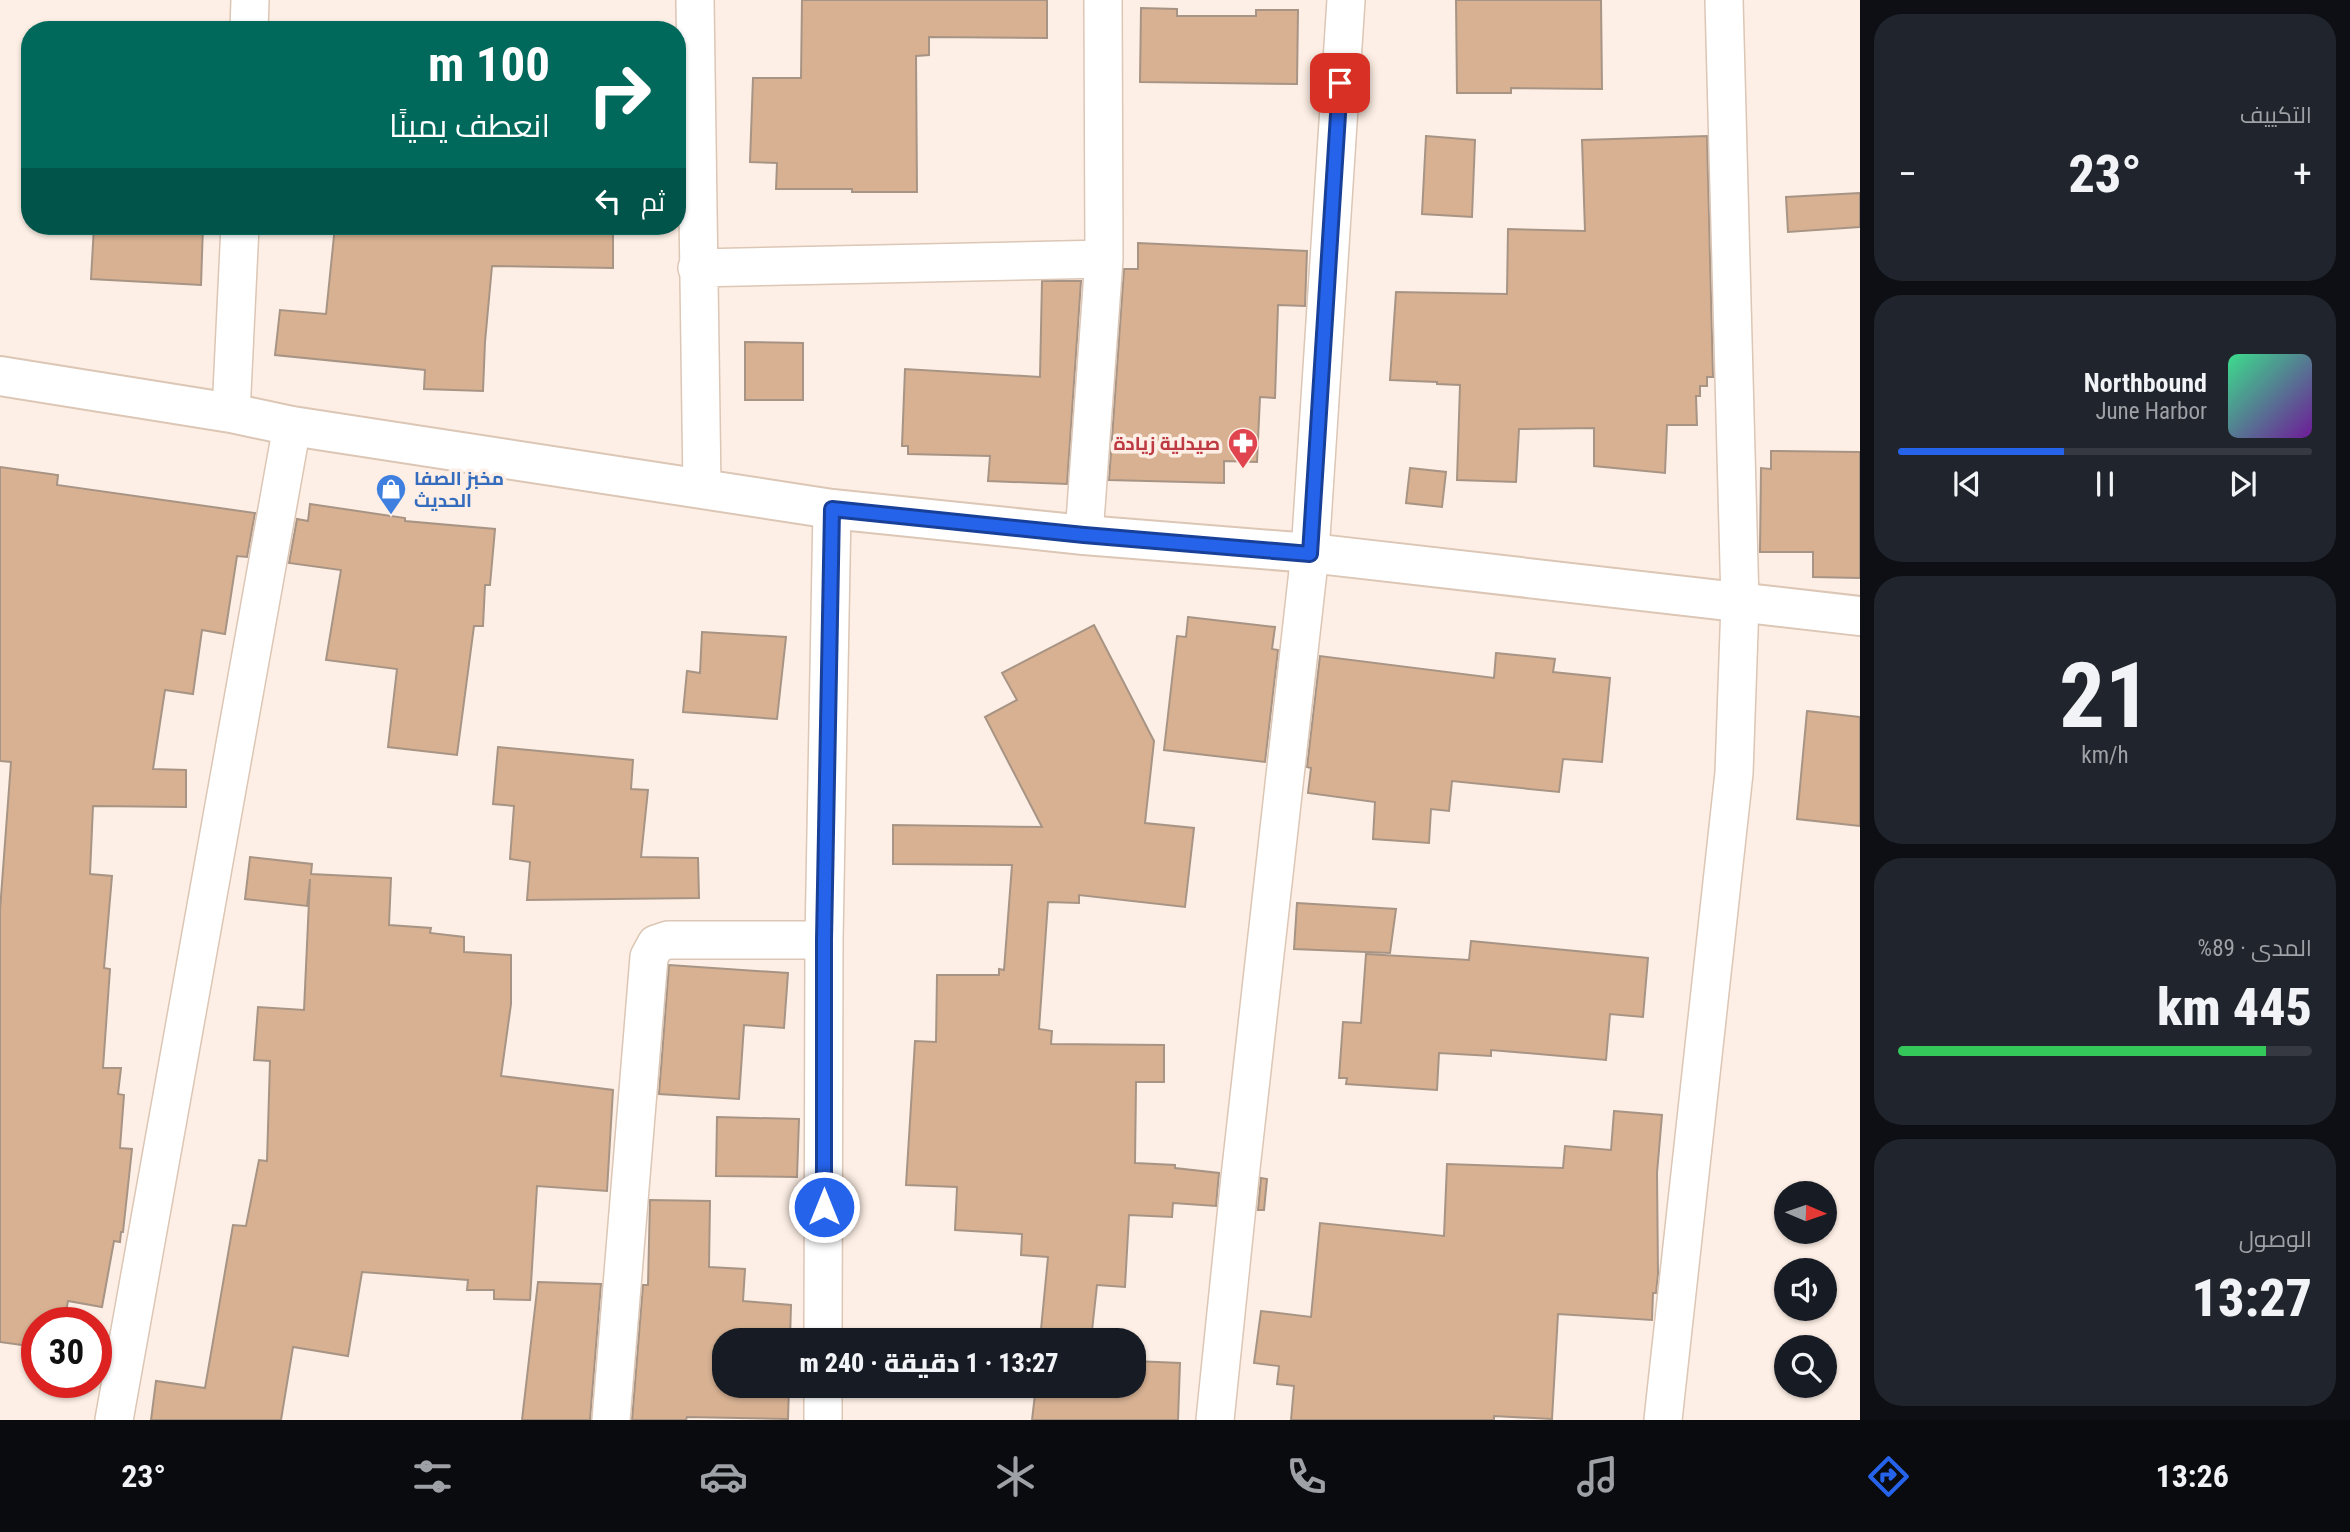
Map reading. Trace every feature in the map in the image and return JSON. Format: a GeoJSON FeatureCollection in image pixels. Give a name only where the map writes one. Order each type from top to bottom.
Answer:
{"type":"FeatureCollection","features":[{"type":"Feature","properties":{"kind":"street"},"geometry":{"type":"LineString","coordinates":[[249,21],[250,0]]}},
{"type":"Feature","properties":{"kind":"street"},"geometry":{"type":"LineString","coordinates":[[695,0],[702,488]]}},
{"type":"Feature","properties":{"kind":"street"},"geometry":{"type":"LineString","coordinates":[[1084,535],[1104,259],[1103,0]]}},
{"type":"Feature","properties":{"kind":"street"},"geometry":{"type":"LineString","coordinates":[[1215,1420],[1241,1163],[1310,554],[1346,0]]}},
{"type":"Feature","properties":{"kind":"street"},"geometry":{"type":"LineString","coordinates":[[1663,1420],[1734,773],[1740,603],[1724,0]]}},
{"type":"Feature","properties":{"kind":"street"},"geometry":{"type":"LineString","coordinates":[[231,414],[240,235]]}},
{"type":"Feature","properties":{"kind":"street"},"geometry":{"type":"LineString","coordinates":[[697,268],[1104,259]]}},
{"type":"Feature","properties":{"kind":"street"},"geometry":{"type":"LineString","coordinates":[[0,376],[292,426],[832,509],[1084,535],[1310,554],[1860,616]]}},
{"type":"Feature","properties":{"kind":"street"},"geometry":{"type":"LineString","coordinates":[[114,1420],[292,426]]}},
{"type":"Feature","properties":{"kind":"street"},"geometry":{"type":"LineString","coordinates":[[823,1328],[824,940],[832,509]]}},
{"type":"Feature","properties":{"kind":"street"},"geometry":{"type":"LineString","coordinates":[[611,1420],[649,957],[656,944],[668,940],[824,940]]}},
{"type":"Feature","properties":{"kind":"street"},"geometry":{"type":"LineString","coordinates":[[823,1398],[823,1420]]}},
{"type":"Feature","properties":{"kind":"building"},"geometry":{"type":"Polygon","coordinates":[[[802,0],[1047,0],[1047,38],[929,37],[929,55],[916,56],[917,192],[776,189],[777,163],[750,162],[753,78],[801,78],[802,0]]]}},
{"type":"Feature","properties":{"kind":"building"},"geometry":{"type":"Polygon","coordinates":[[[1456,0],[1601,0],[1602,89],[1511,88],[1511,93],[1457,93],[1456,0]]]}},
{"type":"Feature","properties":{"kind":"building"},"geometry":{"type":"Polygon","coordinates":[[[1141,8],[1177,9],[1177,16],[1256,16],[1256,10],[1298,10],[1297,84],[1140,82],[1141,8]]]}},
{"type":"Feature","properties":{"kind":"building"},"geometry":{"type":"Polygon","coordinates":[[[1426,136],[1475,140],[1472,217],[1422,214],[1426,136]]]}},
{"type":"Feature","properties":{"kind":"building"},"geometry":{"type":"Polygon","coordinates":[[[1707,136],[1713,377],[1707,377],[1707,386],[1700,386],[1700,396],[1696,396],[1697,425],[1667,425],[1665,473],[1594,466],[1594,428],[1519,429],[1516,482],[1457,480],[1460,385],[1390,380],[1396,292],[1507,294],[1508,229],[1585,231],[1582,140],[1707,136]]]}},
{"type":"Feature","properties":{"kind":"building"},"geometry":{"type":"Polygon","coordinates":[[[1860,193],[1860,227],[1788,232],[1786,197],[1860,193]]]}},
{"type":"Feature","properties":{"kind":"building"},"geometry":{"type":"Polygon","coordinates":[[[93,235],[203,235],[201,285],[91,279],[93,235]]]}},
{"type":"Feature","properties":{"kind":"building"},"geometry":{"type":"Polygon","coordinates":[[[334,235],[613,235],[613,268],[492,266],[483,391],[424,389],[425,370],[275,355],[280,310],[326,314],[334,235]]]}},
{"type":"Feature","properties":{"kind":"building"},"geometry":{"type":"Polygon","coordinates":[[[1138,243],[1307,251],[1305,306],[1278,305],[1275,398],[1260,397],[1257,462],[1224,461],[1224,483],[1109,480],[1124,269],[1138,269],[1138,243]]]}},
{"type":"Feature","properties":{"kind":"building"},"geometry":{"type":"Polygon","coordinates":[[[1042,281],[1081,281],[1067,484],[988,481],[990,456],[908,454],[908,446],[902,446],[905,369],[1040,377],[1042,281]]]}},
{"type":"Feature","properties":{"kind":"building"},"geometry":{"type":"Polygon","coordinates":[[[745,342],[803,343],[803,400],[745,400],[745,342]]]}},
{"type":"Feature","properties":{"kind":"building"},"geometry":{"type":"Polygon","coordinates":[[[1771,451],[1860,452],[1860,578],[1813,577],[1813,552],[1760,552],[1761,468],[1771,469],[1771,451]]]}},
{"type":"Feature","properties":{"kind":"building"},"geometry":{"type":"Polygon","coordinates":[[[0,467],[58,475],[57,485],[255,513],[247,557],[237,556],[225,634],[202,630],[193,694],[165,690],[153,769],[186,770],[186,807],[93,806],[90,874],[112,876],[104,968],[110,969],[103,1068],[121,1068],[118,1094],[124,1095],[120,1148],[132,1149],[123,1232],[120,1242],[114,1241],[102,1307],[68,1301],[67,1307],[21,1307],[21,1345],[0,1342],[0,910],[11,762],[0,761],[0,467]]]}},
{"type":"Feature","properties":{"kind":"building"},"geometry":{"type":"Polygon","coordinates":[[[1410,468],[1446,472],[1442,507],[1406,503],[1410,468]]]}},
{"type":"Feature","properties":{"kind":"building"},"geometry":{"type":"Polygon","coordinates":[[[310,504],[405,518],[405,521],[495,529],[490,585],[485,585],[483,626],[474,626],[457,755],[388,747],[397,669],[326,660],[341,570],[289,563],[297,519],[308,521],[310,504]]]}},
{"type":"Feature","properties":{"kind":"building"},"geometry":{"type":"Polygon","coordinates":[[[1188,617],[1275,627],[1272,649],[1278,650],[1265,762],[1164,750],[1177,636],[1186,637],[1188,617]]]}},
{"type":"Feature","properties":{"kind":"building"},"geometry":{"type":"Polygon","coordinates":[[[1094,625],[1154,741],[1145,823],[1194,828],[1185,907],[1079,895],[1079,903],[1048,902],[1039,1029],[1052,1031],[1051,1044],[1164,1045],[1164,1082],[1136,1082],[1135,1163],[1175,1165],[1175,1168],[1219,1173],[1216,1206],[1173,1203],[1172,1217],[1129,1215],[1125,1287],[1097,1285],[1092,1328],[1041,1328],[1048,1257],[1021,1255],[1022,1234],[955,1230],[957,1187],[906,1185],[915,1041],[936,1042],[937,975],[999,975],[999,969],[1004,970],[1012,865],[893,864],[893,825],[1042,827],[985,717],[1017,700],[1002,673],[1094,625]]]}},
{"type":"Feature","properties":{"kind":"building"},"geometry":{"type":"Polygon","coordinates":[[[702,632],[786,637],[777,719],[683,712],[687,671],[700,673],[702,632]]]}},
{"type":"Feature","properties":{"kind":"building"},"geometry":{"type":"Polygon","coordinates":[[[1496,653],[1555,659],[1553,672],[1610,678],[1602,762],[1563,759],[1559,792],[1452,781],[1449,811],[1431,809],[1429,843],[1373,839],[1375,802],[1308,793],[1311,768],[1307,767],[1320,656],[1494,678],[1496,653]]]}},
{"type":"Feature","properties":{"kind":"building"},"geometry":{"type":"Polygon","coordinates":[[[1807,711],[1860,717],[1860,826],[1797,819],[1807,711]]]}},
{"type":"Feature","properties":{"kind":"building"},"geometry":{"type":"Polygon","coordinates":[[[498,747],[633,760],[631,789],[648,790],[641,857],[698,858],[699,898],[527,900],[530,862],[510,859],[514,806],[493,804],[498,747]]]}},
{"type":"Feature","properties":{"kind":"building"},"geometry":{"type":"Polygon","coordinates":[[[250,857],[312,864],[311,874],[391,878],[389,925],[431,928],[430,933],[464,937],[464,952],[511,955],[511,1004],[501,1076],[613,1090],[607,1191],[537,1186],[530,1300],[494,1299],[494,1290],[467,1290],[468,1280],[362,1272],[348,1356],[293,1347],[281,1420],[151,1420],[156,1381],[205,1388],[233,1225],[246,1226],[259,1160],[267,1161],[270,1061],[254,1060],[258,1007],[304,1010],[310,879],[307,906],[245,899],[250,857]]]}},
{"type":"Feature","properties":{"kind":"building"},"geometry":{"type":"Polygon","coordinates":[[[1297,903],[1396,909],[1390,953],[1294,949],[1297,903]]]}},
{"type":"Feature","properties":{"kind":"building"},"geometry":{"type":"Polygon","coordinates":[[[1471,941],[1648,958],[1643,1017],[1610,1014],[1606,1060],[1491,1050],[1491,1056],[1439,1053],[1437,1090],[1346,1084],[1347,1078],[1339,1078],[1343,1022],[1361,1023],[1366,954],[1469,960],[1471,941]]]}},
{"type":"Feature","properties":{"kind":"building"},"geometry":{"type":"Polygon","coordinates":[[[669,965],[788,973],[784,1028],[744,1025],[739,1099],[659,1094],[669,965]]]}},
{"type":"Feature","properties":{"kind":"building"},"geometry":{"type":"Polygon","coordinates":[[[1614,1111],[1662,1115],[1657,1173],[1658,1274],[1656,1293],[1653,1293],[1652,1320],[1558,1314],[1552,1419],[1494,1416],[1494,1420],[1291,1420],[1294,1386],[1277,1384],[1279,1366],[1254,1363],[1261,1311],[1311,1317],[1320,1223],[1444,1236],[1447,1164],[1563,1168],[1565,1146],[1611,1150],[1614,1111]]]}},
{"type":"Feature","properties":{"kind":"building"},"geometry":{"type":"Polygon","coordinates":[[[717,1117],[799,1119],[797,1177],[716,1176],[717,1117]]]}},
{"type":"Feature","properties":{"kind":"building"},"geometry":{"type":"Polygon","coordinates":[[[1261,1178],[1267,1179],[1264,1210],[1258,1210],[1261,1178]]]}},
{"type":"Feature","properties":{"kind":"building"},"geometry":{"type":"Polygon","coordinates":[[[650,1200],[710,1201],[709,1267],[745,1269],[743,1301],[791,1305],[790,1328],[712,1328],[712,1398],[789,1398],[788,1419],[687,1417],[686,1420],[632,1420],[643,1285],[648,1285],[650,1200]]]}},
{"type":"Feature","properties":{"kind":"building"},"geometry":{"type":"Polygon","coordinates":[[[538,1282],[601,1284],[590,1420],[522,1420],[538,1282]]]}},
{"type":"Feature","properties":{"kind":"building"},"geometry":{"type":"Polygon","coordinates":[[[1146,1362],[1180,1363],[1178,1420],[1032,1420],[1035,1398],[1146,1398],[1146,1362]]]}},
{"type":"Feature","properties":{"kind":"place","name":"صيدلية زيادة"},"geometry":{"type":"Point","coordinates":[1243,470]}},
{"type":"Feature","properties":{"kind":"place","name":"مخبز الصفا الحديث"},"geometry":{"type":"Point","coordinates":[391,516]}},
{"type":"Feature","properties":{"kind":"route"},"geometry":{"type":"LineString","coordinates":[[824,1207],[824,940],[832,509],[1084,535],[1310,554],[1340,83]]}}]}
